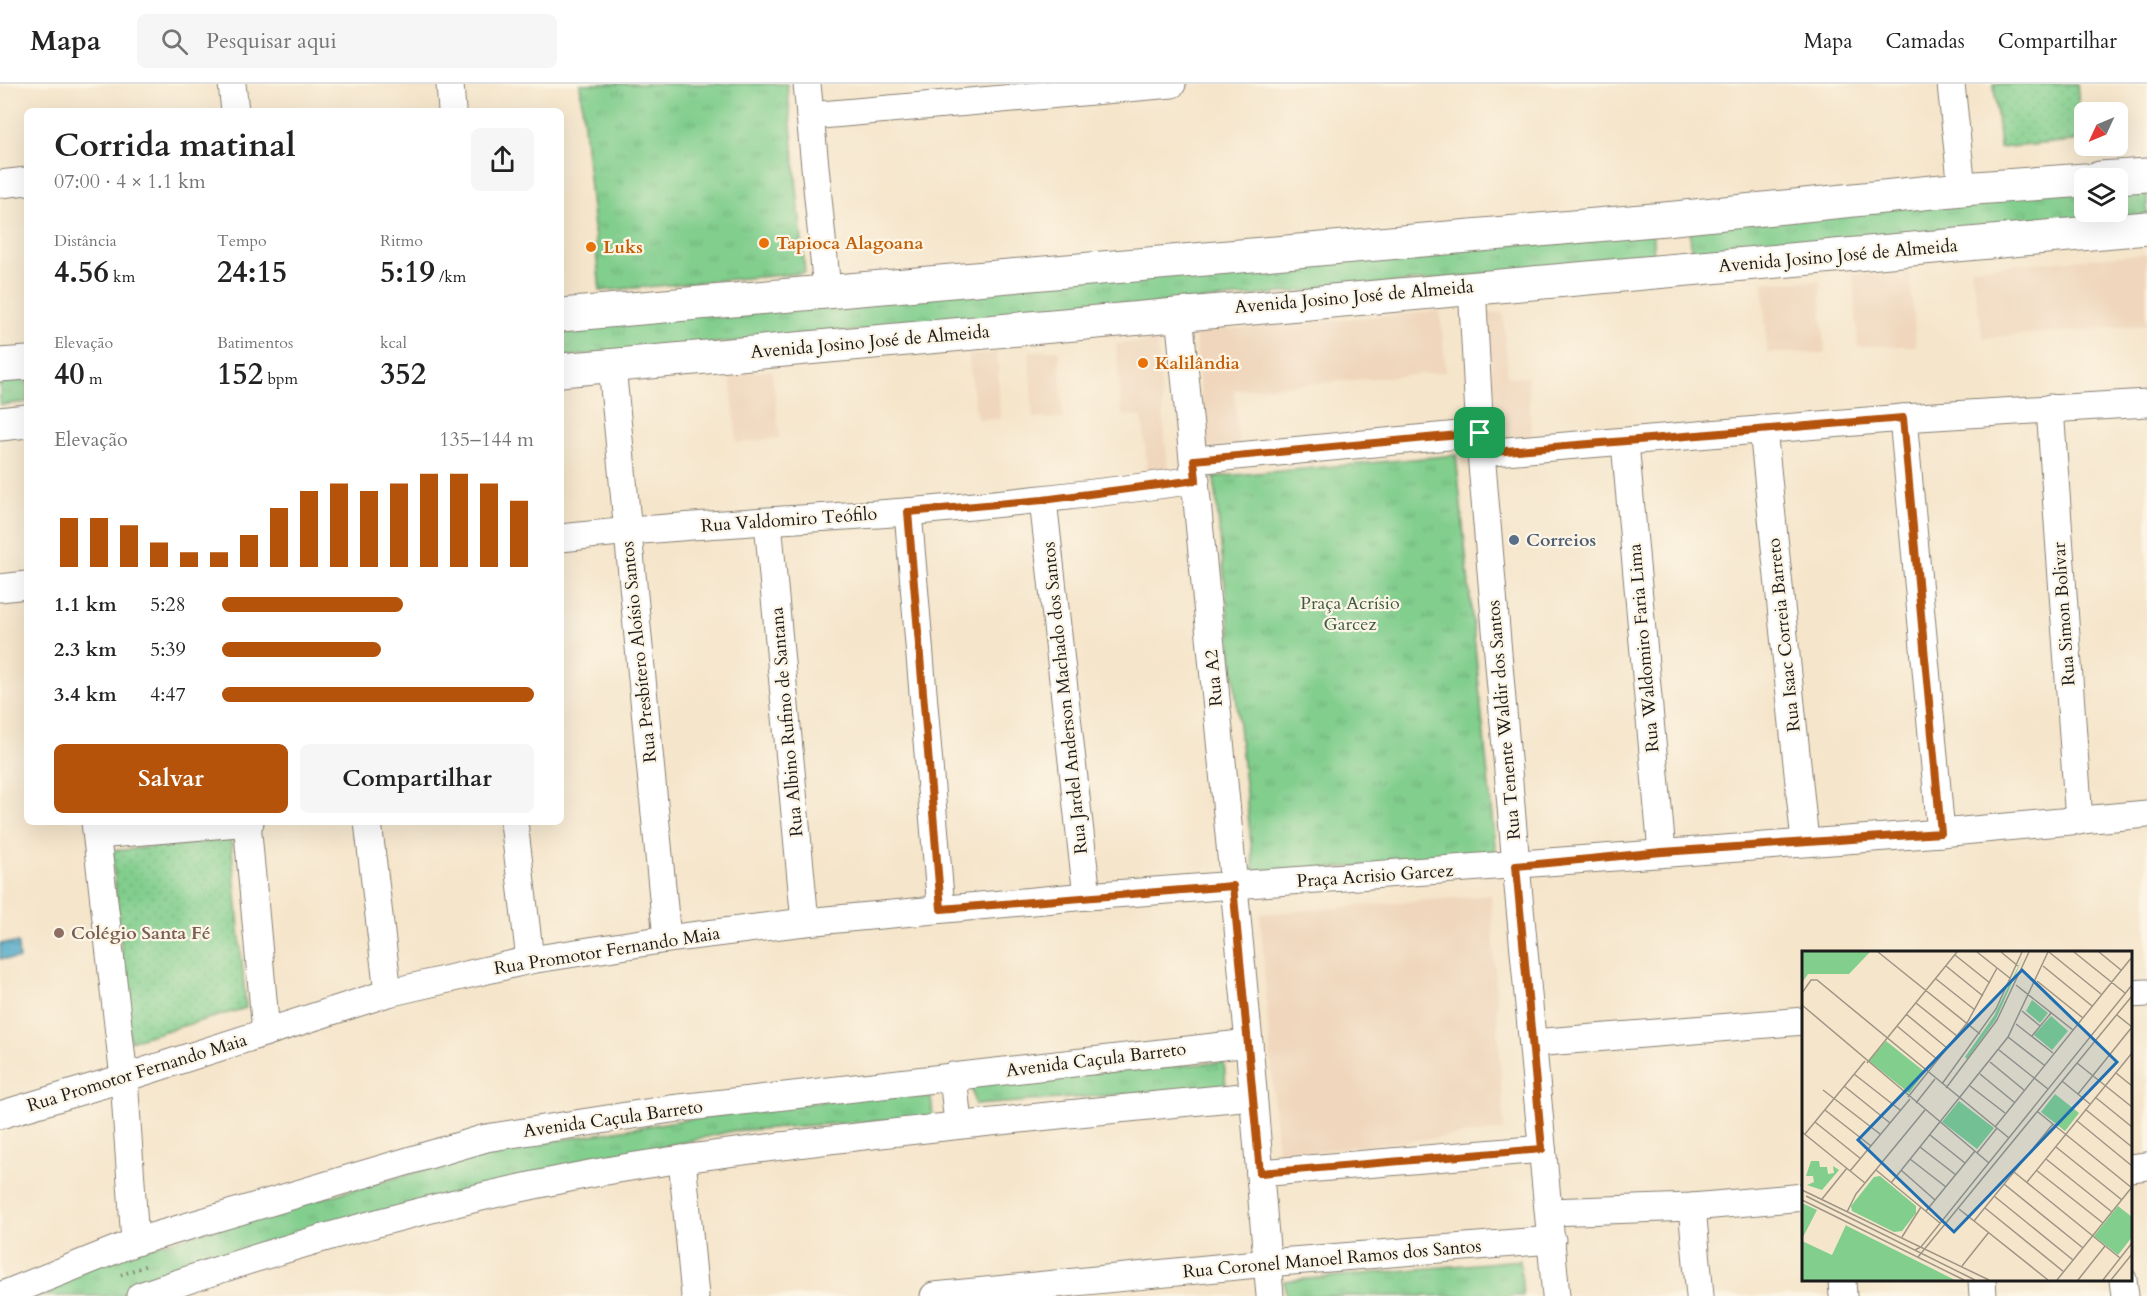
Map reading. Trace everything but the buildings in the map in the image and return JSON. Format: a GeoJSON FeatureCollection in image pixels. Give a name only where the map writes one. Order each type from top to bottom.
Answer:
{"type":"FeatureCollection","features":[{"type":"Feature","properties":{"kind":"main road"},"geometry":{"type":"LineString","coordinates":[[2128,176],[2147,175]]}},
{"type":"Feature","properties":{"kind":"main road"},"geometry":{"type":"LineString","coordinates":[[564,315],[827,290],[1665,219],[1962,189],[2074,181]]}},
{"type":"Feature","properties":{"kind":"main road"},"geometry":{"type":"LineString","coordinates":[[1665,219],[1675,248],[1675,260],[1671,271]]}},
{"type":"Feature","properties":{"kind":"main road","name":"Avenida Josino José de Almeida"},"geometry":{"type":"LineString","coordinates":[[564,370],[1472,286],[1671,271],[2147,228]]}},
{"type":"Feature","properties":{"kind":"main road"},"geometry":{"type":"LineString","coordinates":[[0,365],[24,363]]}},
{"type":"Feature","properties":{"kind":"main road"},"geometry":{"type":"LineString","coordinates":[[0,424],[24,421]]}},
{"type":"Feature","properties":{"kind":"street"},"geometry":{"type":"LineString","coordinates":[[232,84],[235,108]]}},
{"type":"Feature","properties":{"kind":"street"},"geometry":{"type":"LineString","coordinates":[[450,84],[452,108]]}},
{"type":"Feature","properties":{"kind":"street"},"geometry":{"type":"LineString","coordinates":[[807,84],[827,290]]}},
{"type":"Feature","properties":{"kind":"street"},"geometry":{"type":"LineString","coordinates":[[810,116],[1172,84]]}},
{"type":"Feature","properties":{"kind":"street"},"geometry":{"type":"LineString","coordinates":[[1951,84],[1962,189]]}},
{"type":"Feature","properties":{"kind":"street"},"geometry":{"type":"LineString","coordinates":[[0,184],[24,181]]}},
{"type":"Feature","properties":{"kind":"street","name":"Rua Tenente Waldir dos Santos"},"geometry":{"type":"LineString","coordinates":[[1472,286],[1481,443],[1516,866],[1556,1296]]}},
{"type":"Feature","properties":{"kind":"street","name":"Rua A2"},"geometry":{"type":"LineString","coordinates":[[1179,314],[1249,1043],[1270,1296]]}},
{"type":"Feature","properties":{"kind":"street","name":"Rua Presbítero Aloísio Santos"},"geometry":{"type":"LineString","coordinates":[[612,366],[667,939]]}},
{"type":"Feature","properties":{"kind":"street","name":"Rua Valdomiro Teófilo"},"geometry":{"type":"LineString","coordinates":[[564,537],[1043,500],[1195,470],[1481,443],[1625,443],[1903,418],[2147,403]]}},
{"type":"Feature","properties":{"kind":"street","name":"Rua Simon Bolivar"},"geometry":{"type":"LineString","coordinates":[[2050,408],[2079,821]]}},
{"type":"Feature","properties":{"kind":"street"},"geometry":{"type":"LineString","coordinates":[[1903,418],[1941,833]]}},
{"type":"Feature","properties":{"kind":"street","name":"Rua Isaac Correia Barreto"},"geometry":{"type":"LineString","coordinates":[[1763,429],[1805,842]]}},
{"type":"Feature","properties":{"kind":"street","name":"Rua Waldomiro Faria Lima"},"geometry":{"type":"LineString","coordinates":[[1625,443],[1662,852]]}},
{"type":"Feature","properties":{"kind":"street","name":"Rua Jardel Anderson Machado dos Santos"},"geometry":{"type":"LineString","coordinates":[[1043,500],[1087,896]]}},
{"type":"Feature","properties":{"kind":"street"},"geometry":{"type":"LineString","coordinates":[[908,512],[941,909]]}},
{"type":"Feature","properties":{"kind":"street","name":"Rua Albino Rufino de Santana"},"geometry":{"type":"LineString","coordinates":[[768,522],[805,922]]}},
{"type":"Feature","properties":{"kind":"street"},"geometry":{"type":"LineString","coordinates":[[0,588],[24,585]]}},
{"type":"Feature","properties":{"kind":"street","name":"Praça Acrisio Garcez"},"geometry":{"type":"LineString","coordinates":[[1233,886],[1516,866],[1662,852],[1941,833],[2147,814]]}},
{"type":"Feature","properties":{"kind":"street"},"geometry":{"type":"LineString","coordinates":[[135,1242],[124,1078],[96,828],[172,825]]}},
{"type":"Feature","properties":{"kind":"street"},"geometry":{"type":"LineString","coordinates":[[248,825],[266,1032]]}},
{"type":"Feature","properties":{"kind":"street"},"geometry":{"type":"LineString","coordinates":[[369,825],[388,993]]}},
{"type":"Feature","properties":{"kind":"street"},"geometry":{"type":"LineString","coordinates":[[514,825],[530,960]]}},
{"type":"Feature","properties":{"kind":"street","name":"Rua Promotor Fernando Maia"},"geometry":{"type":"LineString","coordinates":[[0,1115],[124,1078],[388,993],[530,960],[667,939],[805,922],[1087,896],[1233,886]]}},
{"type":"Feature","properties":{"kind":"street"},"geometry":{"type":"LineString","coordinates":[[2132,994],[2147,993]]}},
{"type":"Feature","properties":{"kind":"street"},"geometry":{"type":"LineString","coordinates":[[1533,1043],[1802,1021]]}},
{"type":"Feature","properties":{"kind":"street","name":"Avenida Caçula Barreto"},"geometry":{"type":"LineString","coordinates":[[0,1296],[135,1242],[486,1138],[671,1109],[1249,1043]]}},
{"type":"Feature","properties":{"kind":"street"},"geometry":{"type":"LineString","coordinates":[[953,1077],[958,1124]]}},
{"type":"Feature","properties":{"kind":"street"},"geometry":{"type":"LineString","coordinates":[[140,1296],[239,1262],[417,1211],[575,1177],[682,1159],[958,1124],[1253,1096]]}},
{"type":"Feature","properties":{"kind":"street"},"geometry":{"type":"LineString","coordinates":[[1260,1173],[1542,1149]]}},
{"type":"Feature","properties":{"kind":"street"},"geometry":{"type":"LineString","coordinates":[[682,1159],[695,1296]]}},
{"type":"Feature","properties":{"kind":"street"},"geometry":{"type":"LineString","coordinates":[[2132,1168],[2147,1166]]}},
{"type":"Feature","properties":{"kind":"street"},"geometry":{"type":"LineString","coordinates":[[1549,1212],[1692,1207],[1802,1197]]}},
{"type":"Feature","properties":{"kind":"street"},"geometry":{"type":"LineString","coordinates":[[1692,1207],[1700,1296]]}},
{"type":"Feature","properties":{"kind":"street","name":"Rua Coronel Manoel Ramos dos Santos"},"geometry":{"type":"LineString","coordinates":[[934,1296],[1120,1287],[1267,1263],[1552,1240]]}},
{"type":"Feature","properties":{"kind":"street"},"geometry":{"type":"LineString","coordinates":[[1842,1281],[1843,1296]]}},
{"type":"Feature","properties":{"kind":"street"},"geometry":{"type":"LineString","coordinates":[[1982,1281],[1983,1296]]}},
{"type":"Feature","properties":{"kind":"street"},"geometry":{"type":"LineString","coordinates":[[2123,1281],[2125,1296]]}},
{"type":"Feature","properties":{"kind":"shaded area"},"geometry":{"type":"Polygon","coordinates":[[[2147,254],[2147,325],[1983,338],[1971,268],[2147,254]]]}},
{"type":"Feature","properties":{"kind":"shaded area"},"geometry":{"type":"Polygon","coordinates":[[[1910,273],[1916,346],[1858,346],[1853,274],[1910,273]]]}},
{"type":"Feature","properties":{"kind":"shaded area"},"geometry":{"type":"Polygon","coordinates":[[[1820,281],[1825,353],[1767,353],[1763,282],[1820,281]]]}},
{"type":"Feature","properties":{"kind":"shaded area"},"geometry":{"type":"Polygon","coordinates":[[[1440,311],[1446,372],[1234,390],[1239,445],[1206,448],[1195,332],[1440,311]]]}},
{"type":"Feature","properties":{"kind":"shaded area"},"geometry":{"type":"Polygon","coordinates":[[[1503,313],[1508,377],[1528,377],[1532,443],[1497,444],[1488,314],[1503,313]]]}},
{"type":"Feature","properties":{"kind":"shaded area"},"geometry":{"type":"Polygon","coordinates":[[[1157,340],[1168,473],[1148,474],[1142,417],[1122,415],[1116,345],[1157,340]]]}},
{"type":"Feature","properties":{"kind":"shaded area"},"geometry":{"type":"Polygon","coordinates":[[[1059,350],[1063,419],[1033,418],[1029,351],[1059,350]]]}},
{"type":"Feature","properties":{"kind":"shaded area"},"geometry":{"type":"Polygon","coordinates":[[[997,352],[1000,419],[977,419],[968,355],[997,352]]]}},
{"type":"Feature","properties":{"kind":"shaded area"},"geometry":{"type":"Polygon","coordinates":[[[772,370],[780,438],[737,443],[730,375],[772,370]]]}},
{"type":"Feature","properties":{"kind":"shaded area"},"geometry":{"type":"Polygon","coordinates":[[[1491,895],[1504,1130],[1278,1156],[1260,914],[1491,895]]]}},
{"type":"Feature","properties":{"kind":"green space"},"geometry":{"type":"Polygon","coordinates":[[[580,84],[787,84],[805,273],[600,291],[580,84]]]}},
{"type":"Feature","properties":{"kind":"green space"},"geometry":{"type":"Polygon","coordinates":[[[1994,84],[2077,84],[2079,102],[2074,102],[2074,141],[2000,148],[1994,84]]]}},
{"type":"Feature","properties":{"kind":"green space"},"geometry":{"type":"Polygon","coordinates":[[[2147,183],[2147,216],[2128,218],[2128,184],[2147,183]]]}},
{"type":"Feature","properties":{"kind":"green space"},"geometry":{"type":"Polygon","coordinates":[[[2074,189],[2074,222],[2077,222],[1691,255],[1690,221],[2074,189]]]}},
{"type":"Feature","properties":{"kind":"green space"},"geometry":{"type":"Polygon","coordinates":[[[1652,225],[1654,260],[564,357],[564,322],[1652,225]]]}},
{"type":"Feature","properties":{"kind":"green space"},"geometry":{"type":"Polygon","coordinates":[[[24,369],[24,402],[0,405],[0,371],[24,369]]]}},
{"type":"Feature","properties":{"kind":"green space","name":"Praça Acrísio Garcez"},"geometry":{"type":"Polygon","coordinates":[[[1456,455],[1496,857],[1254,873],[1214,477],[1456,455]]]}},
{"type":"Feature","properties":{"kind":"green space"},"geometry":{"type":"Polygon","coordinates":[[[231,839],[246,1008],[130,1041],[112,851],[231,839]]]}},
{"type":"Feature","properties":{"kind":"green space"},"geometry":{"type":"Polygon","coordinates":[[[1224,1062],[1226,1087],[975,1105],[971,1083],[1224,1062]]]}},
{"type":"Feature","properties":{"kind":"green space"},"geometry":{"type":"Polygon","coordinates":[[[930,1087],[933,1117],[732,1131],[478,1190],[279,1245],[124,1296],[18,1296],[114,1257],[487,1152],[708,1116],[930,1087]]]}},
{"type":"Feature","properties":{"kind":"green space"},"geometry":{"type":"Polygon","coordinates":[[[1520,1260],[1523,1296],[1286,1296],[1284,1281],[1520,1260]]]}},
{"type":"Feature","properties":{"kind":"water"},"geometry":{"type":"Polygon","coordinates":[[[0,943],[18,943],[19,959],[0,959],[0,943]]]}},
{"type":"Feature","properties":{"kind":"place","name":"Tapioca Alagoana"},"geometry":{"type":"Point","coordinates":[764,243]}},
{"type":"Feature","properties":{"kind":"place","name":"Luks"},"geometry":{"type":"Point","coordinates":[591,247]}},
{"type":"Feature","properties":{"kind":"place","name":"Kalilândia"},"geometry":{"type":"Point","coordinates":[1143,363]}},
{"type":"Feature","properties":{"kind":"place","name":"Correios"},"geometry":{"type":"Point","coordinates":[1514,540]}},
{"type":"Feature","properties":{"kind":"place","name":"Colégio Santa Fé"},"geometry":{"type":"Point","coordinates":[59,933]}},
{"type":"Feature","properties":{"kind":"route"},"geometry":{"type":"LineString","coordinates":[[1903,418],[1941,833],[1662,852],[1516,866],[1542,1149],[1260,1173],[1233,886],[941,909],[908,512],[1043,500],[1196,480],[1194,460],[1480,433],[1481,453],[1625,443],[1903,418]]}}]}
